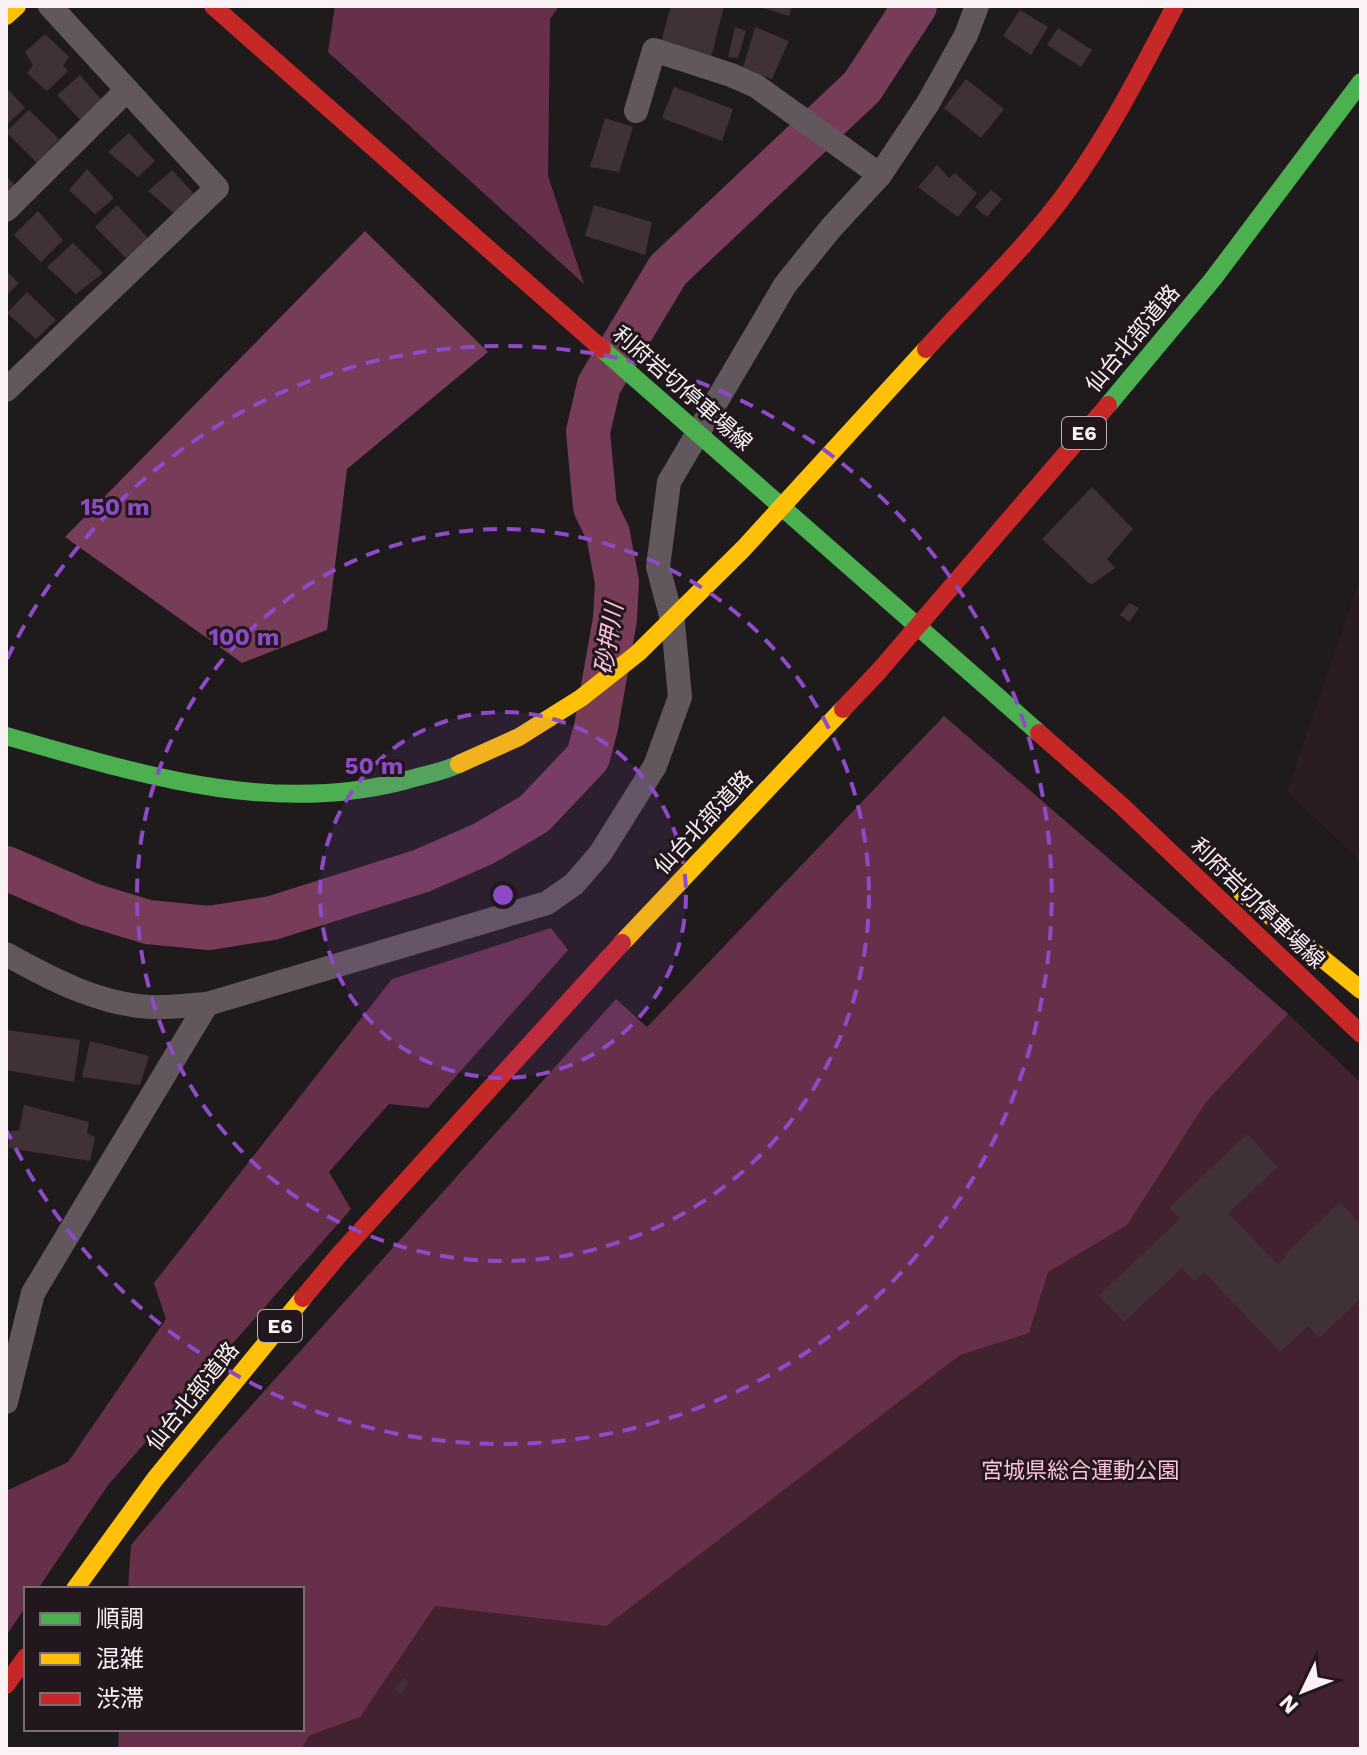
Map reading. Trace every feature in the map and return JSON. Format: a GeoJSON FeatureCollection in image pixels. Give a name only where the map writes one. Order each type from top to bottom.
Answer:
{"type":"FeatureCollection","features":[{"type":"Feature","properties":{"kind":"main road"},"geometry":{"type":"LineString","coordinates":[[6,16],[17,6]]}},
{"type":"Feature","properties":{"kind":"main road","name":"利府岩切停車場線"},"geometry":{"type":"LineString","coordinates":[[213,6],[1122,806],[1361,1034]]}},
{"type":"Feature","properties":{"kind":"main road"},"geometry":{"type":"LineString","coordinates":[[6,736],[191,786],[247,795],[297,797],[370,788],[423,777],[502,748],[571,707],[673,623],[1050,214],[1115,118],[1175,6]]}},
{"type":"Feature","properties":{"kind":"main road","name":"仙台北部道路"},"geometry":{"type":"LineString","coordinates":[[76,1587],[155,1479],[338,1256],[625,939],[879,671],[1062,459],[1213,279],[1361,82]]}},
{"type":"Feature","properties":{"kind":"main road","name":"利府岩切停車場線"},"geometry":{"type":"LineString","coordinates":[[1122,806],[1200,859],[1361,990]]}},
{"type":"Feature","properties":{"kind":"main road"},"geometry":{"type":"LineString","coordinates":[[6,1685],[24,1660]]}},
{"type":"Feature","properties":{"kind":"street"},"geometry":{"type":"LineString","coordinates":[[6,390],[217,188],[50,6]]}},
{"type":"Feature","properties":{"kind":"street"},"geometry":{"type":"LineString","coordinates":[[6,954],[45,976],[105,998],[149,1007],[207,1004],[547,903],[574,884],[600,854],[655,766],[680,697],[673,623],[658,567],[669,482],[785,285],[831,228],[880,175],[928,103],[966,35],[977,6]]}},
{"type":"Feature","properties":{"kind":"street"},"geometry":{"type":"LineString","coordinates":[[636,111],[654,50],[756,86],[880,175]]}},
{"type":"Feature","properties":{"kind":"street"},"geometry":{"type":"LineString","coordinates":[[6,210],[127,90]]}},
{"type":"Feature","properties":{"kind":"street"},"geometry":{"type":"LineString","coordinates":[[6,1402],[33,1293],[207,1004]]}},
{"type":"Feature","properties":{"kind":"shaded area"},"geometry":{"type":"Polygon","coordinates":[[[335,6],[559,6],[550,19],[548,176],[584,284],[328,52],[335,6]]]}},
{"type":"Feature","properties":{"kind":"shaded area"},"geometry":{"type":"Polygon","coordinates":[[[365,231],[488,352],[347,469],[327,630],[242,663],[65,537],[365,231]]]}},
{"type":"Feature","properties":{"kind":"shaded area"},"geometry":{"type":"Polygon","coordinates":[[[1361,576],[1361,862],[1287,791],[1361,576]]]}},
{"type":"Feature","properties":{"kind":"shaded area"},"geometry":{"type":"Polygon","coordinates":[[[944,716],[1288,1014],[1206,1102],[1127,1225],[1048,1272],[1029,1333],[960,1355],[606,1626],[435,1606],[360,1717],[310,1735],[301,1749],[118,1749],[119,1731],[304,1731],[304,1587],[128,1587],[131,1545],[215,1446],[616,999],[647,1027],[944,716]]]}},
{"type":"Feature","properties":{"kind":"shaded area"},"geometry":{"type":"Polygon","coordinates":[[[551,928],[568,950],[428,1108],[389,1104],[329,1172],[351,1209],[108,1485],[39,1587],[24,1587],[24,1609],[6,1636],[6,1491],[68,1462],[166,1319],[154,1283],[392,979],[551,928]]]}},
{"type":"Feature","properties":{"kind":"green space","name":"宮城県総合運動公園"},"geometry":{"type":"Polygon","coordinates":[[[1122,870],[1288,1014],[1361,1083],[1361,1749],[132,1749],[304,1731],[304,1587],[1122,870]]]}},
{"type":"Feature","properties":{"kind":"building"},"geometry":{"type":"Polygon","coordinates":[[[671,6],[724,6],[711,58],[661,42],[671,6]]]}},
{"type":"Feature","properties":{"kind":"building"},"geometry":{"type":"Polygon","coordinates":[[[756,6],[792,6],[789,16],[756,6]]]}},
{"type":"Feature","properties":{"kind":"building"},"geometry":{"type":"Polygon","coordinates":[[[1020,10],[1048,27],[1031,55],[1003,36],[1020,10]]]}},
{"type":"Feature","properties":{"kind":"building"},"geometry":{"type":"Polygon","coordinates":[[[735,27],[746,31],[738,58],[728,57],[735,27]]]}},
{"type":"Feature","properties":{"kind":"building"},"geometry":{"type":"Polygon","coordinates":[[[755,27],[789,41],[772,79],[743,68],[755,27]]]}},
{"type":"Feature","properties":{"kind":"building"},"geometry":{"type":"Polygon","coordinates":[[[1058,28],[1092,50],[1081,67],[1047,45],[1058,28]]]}},
{"type":"Feature","properties":{"kind":"building"},"geometry":{"type":"Polygon","coordinates":[[[45,34],[69,57],[63,66],[68,71],[47,91],[27,73],[33,65],[25,52],[45,34]]]}},
{"type":"Feature","properties":{"kind":"building"},"geometry":{"type":"Polygon","coordinates":[[[80,75],[104,103],[84,124],[57,95],[80,75]]]}},
{"type":"Feature","properties":{"kind":"building"},"geometry":{"type":"Polygon","coordinates":[[[966,79],[1004,109],[981,138],[944,108],[966,79]]]}},
{"type":"Feature","properties":{"kind":"building"},"geometry":{"type":"Polygon","coordinates":[[[6,87],[25,108],[6,125],[6,87]]]}},
{"type":"Feature","properties":{"kind":"building"},"geometry":{"type":"Polygon","coordinates":[[[674,87],[733,109],[722,141],[662,118],[674,87]]]}},
{"type":"Feature","properties":{"kind":"building"},"geometry":{"type":"Polygon","coordinates":[[[29,110],[59,139],[37,163],[6,132],[29,110]]]}},
{"type":"Feature","properties":{"kind":"building"},"geometry":{"type":"Polygon","coordinates":[[[605,118],[633,127],[619,172],[590,167],[605,118]]]}},
{"type":"Feature","properties":{"kind":"building"},"geometry":{"type":"Polygon","coordinates":[[[129,133],[155,161],[138,177],[108,152],[129,133]]]}},
{"type":"Feature","properties":{"kind":"building"},"geometry":{"type":"Polygon","coordinates":[[[937,165],[949,178],[955,173],[977,193],[958,217],[918,187],[937,165]]]}},
{"type":"Feature","properties":{"kind":"building"},"geometry":{"type":"Polygon","coordinates":[[[87,169],[114,198],[95,214],[69,190],[87,169]]]}},
{"type":"Feature","properties":{"kind":"building"},"geometry":{"type":"Polygon","coordinates":[[[172,170],[196,196],[176,215],[148,191],[172,170]]]}},
{"type":"Feature","properties":{"kind":"building"},"geometry":{"type":"Polygon","coordinates":[[[6,176],[15,185],[6,194],[6,176]]]}},
{"type":"Feature","properties":{"kind":"building"},"geometry":{"type":"Polygon","coordinates":[[[991,190],[1002,199],[987,217],[975,207],[991,190]]]}},
{"type":"Feature","properties":{"kind":"building"},"geometry":{"type":"Polygon","coordinates":[[[117,205],[148,238],[126,258],[95,227],[117,205]]]}},
{"type":"Feature","properties":{"kind":"building"},"geometry":{"type":"Polygon","coordinates":[[[594,205],[652,222],[645,255],[585,236],[594,205]]]}},
{"type":"Feature","properties":{"kind":"building"},"geometry":{"type":"Polygon","coordinates":[[[38,211],[63,240],[41,262],[14,235],[38,211]]]}},
{"type":"Feature","properties":{"kind":"building"},"geometry":{"type":"Polygon","coordinates":[[[73,243],[103,273],[76,294],[47,267],[73,243]]]}},
{"type":"Feature","properties":{"kind":"building"},"geometry":{"type":"Polygon","coordinates":[[[6,271],[19,283],[6,296],[6,271]]]}},
{"type":"Feature","properties":{"kind":"building"},"geometry":{"type":"Polygon","coordinates":[[[27,292],[56,320],[36,339],[7,313],[27,292]]]}},
{"type":"Feature","properties":{"kind":"building"},"geometry":{"type":"Polygon","coordinates":[[[1092,487],[1133,529],[1107,559],[1115,568],[1091,585],[1042,539],[1092,487]]]}},
{"type":"Feature","properties":{"kind":"building"},"geometry":{"type":"Polygon","coordinates":[[[1129,603],[1139,608],[1129,622],[1120,615],[1129,603]]]}},
{"type":"Feature","properties":{"kind":"building"},"geometry":{"type":"Polygon","coordinates":[[[6,1030],[80,1040],[74,1082],[6,1070],[6,1030]]]}},
{"type":"Feature","properties":{"kind":"building"},"geometry":{"type":"Polygon","coordinates":[[[90,1041],[149,1056],[140,1085],[82,1077],[90,1041]]]}},
{"type":"Feature","properties":{"kind":"building"},"geometry":{"type":"Polygon","coordinates":[[[24,1105],[89,1122],[87,1133],[95,1137],[90,1161],[8,1148],[11,1131],[19,1130],[24,1105]]]}},
{"type":"Feature","properties":{"kind":"building"},"geometry":{"type":"Polygon","coordinates":[[[1247,1134],[1278,1167],[1228,1213],[1278,1265],[1286,1257],[1284,1255],[1340,1202],[1361,1224],[1361,1298],[1319,1338],[1308,1326],[1280,1352],[1204,1272],[1194,1281],[1182,1268],[1124,1322],[1098,1296],[1180,1219],[1169,1208],[1247,1134]]]}},
{"type":"Feature","properties":{"kind":"building"},"geometry":{"type":"Polygon","coordinates":[[[403,1678],[409,1682],[401,1694],[395,1690],[403,1678]]]}},
{"type":"Feature","properties":{"kind":"waterway","name":"砂押川"},"geometry":{"type":"LineString","coordinates":[[6,868],[89,904],[148,922],[209,928],[272,918],[421,871],[483,844],[534,814],[588,757],[615,619],[617,582],[608,534],[595,507],[588,432],[599,385],[668,270],[862,87],[915,6]]}},
{"type":"Feature","properties":{"kind":"traffic: fast"},"geometry":{"type":"LineString","coordinates":[[1108,405],[1213,279],[1361,82]]}},
{"type":"Feature","properties":{"kind":"traffic: fast"},"geometry":{"type":"LineString","coordinates":[[602,349],[1039,733]]}},
{"type":"Feature","properties":{"kind":"traffic: fast"},"geometry":{"type":"LineString","coordinates":[[6,736],[154,776],[254,792],[305,794],[356,790],[407,780],[459,764]]}},
{"type":"Feature","properties":{"kind":"traffic: slow"},"geometry":{"type":"LineString","coordinates":[[6,16],[17,6]]}},
{"type":"Feature","properties":{"kind":"traffic: slow"},"geometry":{"type":"LineString","coordinates":[[459,764],[519,737],[581,698],[638,653],[743,549],[926,349]]}},
{"type":"Feature","properties":{"kind":"traffic: slow"},"geometry":{"type":"LineString","coordinates":[[622,943],[843,709]]}},
{"type":"Feature","properties":{"kind":"traffic: slow"},"geometry":{"type":"LineString","coordinates":[[1242,893],[1361,990]]}},
{"type":"Feature","properties":{"kind":"traffic: slow"},"geometry":{"type":"LineString","coordinates":[[76,1587],[155,1479],[303,1298]]}},
{"type":"Feature","properties":{"kind":"traffic: jam"},"geometry":{"type":"LineString","coordinates":[[213,6],[602,349]]}},
{"type":"Feature","properties":{"kind":"traffic: jam"},"geometry":{"type":"LineString","coordinates":[[926,349],[1017,252],[1068,190],[1112,123],[1175,6]]}},
{"type":"Feature","properties":{"kind":"traffic: jam"},"geometry":{"type":"LineString","coordinates":[[843,709],[1108,405]]}},
{"type":"Feature","properties":{"kind":"traffic: jam"},"geometry":{"type":"LineString","coordinates":[[1039,733],[1122,806],[1361,1034]]}},
{"type":"Feature","properties":{"kind":"traffic: jam"},"geometry":{"type":"LineString","coordinates":[[303,1298],[622,943]]}},
{"type":"Feature","properties":{"kind":"traffic: jam"},"geometry":{"type":"LineString","coordinates":[[6,1685],[24,1660]]}}]}
